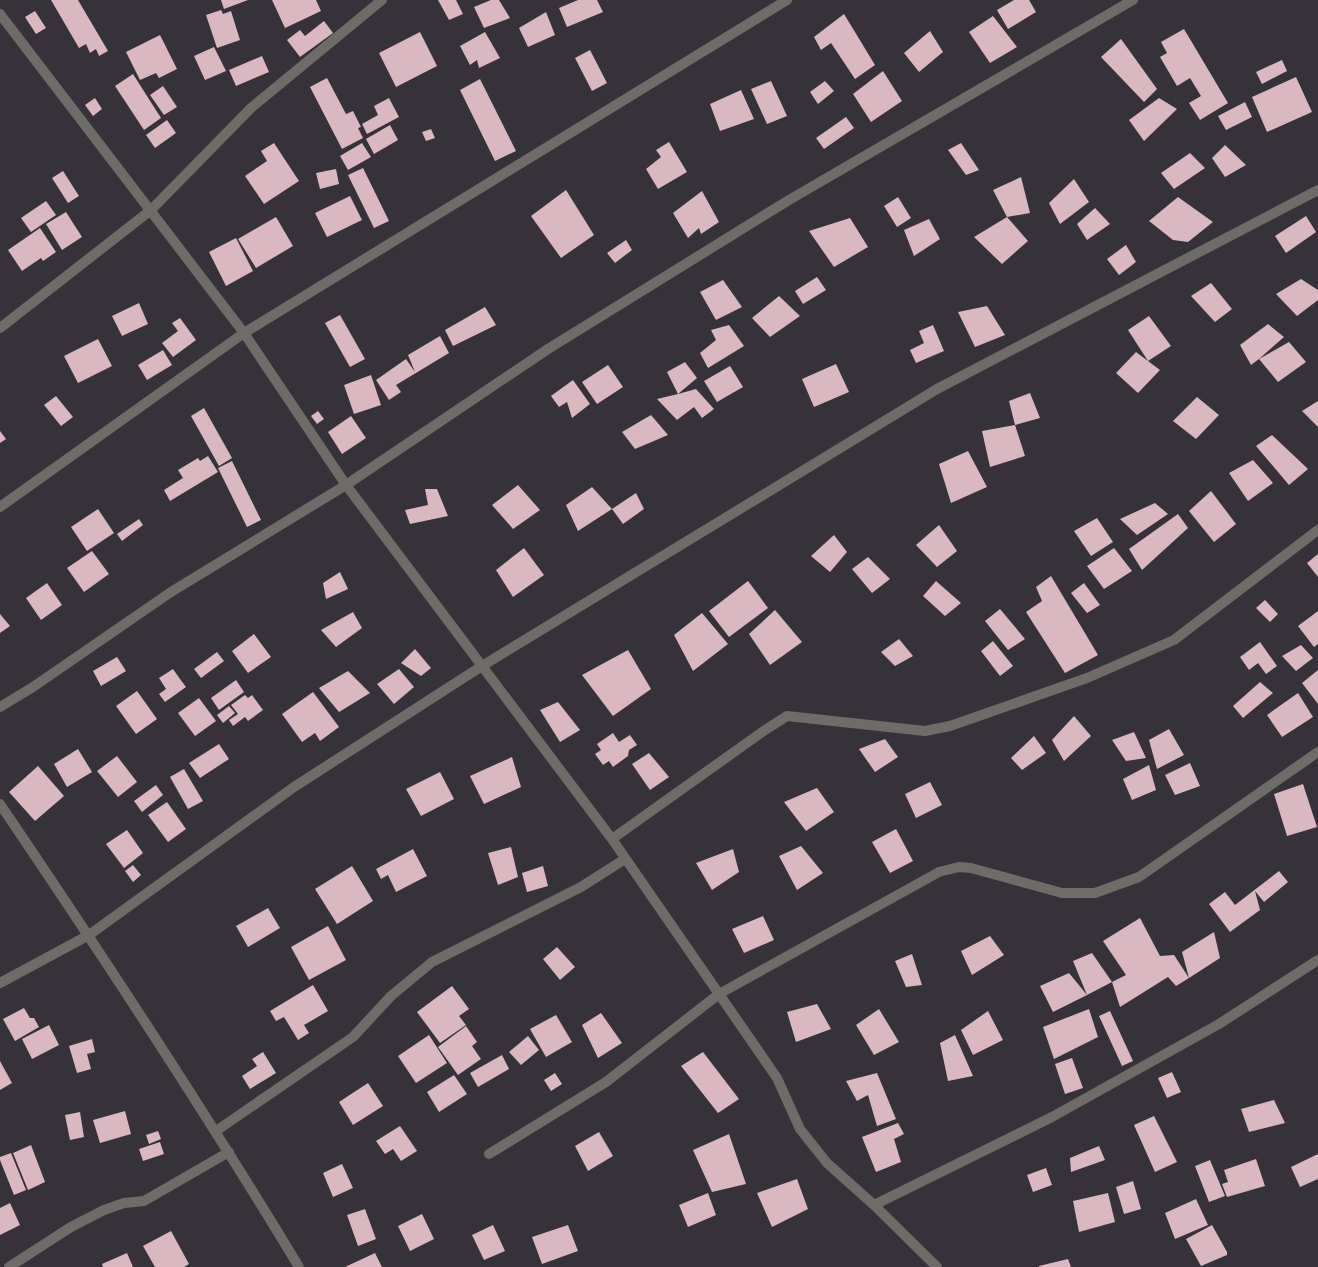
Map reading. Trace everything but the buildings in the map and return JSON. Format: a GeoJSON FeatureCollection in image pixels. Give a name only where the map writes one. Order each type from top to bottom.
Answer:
{"type":"FeatureCollection","features":[{"type":"Feature","properties":{"kind":"street"},"geometry":{"type":"LineString","coordinates":[[0,328],[151,210],[251,108],[382,0]]}},
{"type":"Feature","properties":{"kind":"street"},"geometry":{"type":"LineString","coordinates":[[0,507],[244,333],[787,0]]}},
{"type":"Feature","properties":{"kind":"street"},"geometry":{"type":"LineString","coordinates":[[0,707],[33,687],[171,592],[346,485],[548,349],[756,220],[1133,0]]}},
{"type":"Feature","properties":{"kind":"street"},"geometry":{"type":"LineString","coordinates":[[0,14],[244,333],[346,485],[612,839],[625,860],[777,1078],[800,1129],[827,1163],[874,1205],[937,1267]]}},
{"type":"Feature","properties":{"kind":"street"},"geometry":{"type":"LineString","coordinates":[[0,983],[89,936],[294,787],[482,666],[937,389],[1318,190]]}},
{"type":"Feature","properties":{"kind":"street"},"geometry":{"type":"LineString","coordinates":[[612,839],[764,730],[787,716],[924,731],[950,726],[1080,680],[1174,640],[1318,530]]}},
{"type":"Feature","properties":{"kind":"street"},"geometry":{"type":"LineString","coordinates":[[489,1154],[606,1082],[719,994],[938,872],[959,867],[971,868],[1062,893],[1095,893],[1139,877],[1318,752]]}},
{"type":"Feature","properties":{"kind":"street"},"geometry":{"type":"LineString","coordinates":[[0,804],[89,936],[229,1152],[299,1267]]}},
{"type":"Feature","properties":{"kind":"street"},"geometry":{"type":"LineString","coordinates":[[216,1132],[353,1037],[391,996],[432,962],[581,887],[625,860]]}},
{"type":"Feature","properties":{"kind":"street"},"geometry":{"type":"LineString","coordinates":[[874,1205],[1052,1117],[1219,1024],[1318,960]]}},
{"type":"Feature","properties":{"kind":"street"},"geometry":{"type":"LineString","coordinates":[[9,1267],[84,1220],[104,1210],[124,1203],[144,1201],[229,1152]]}}]}
